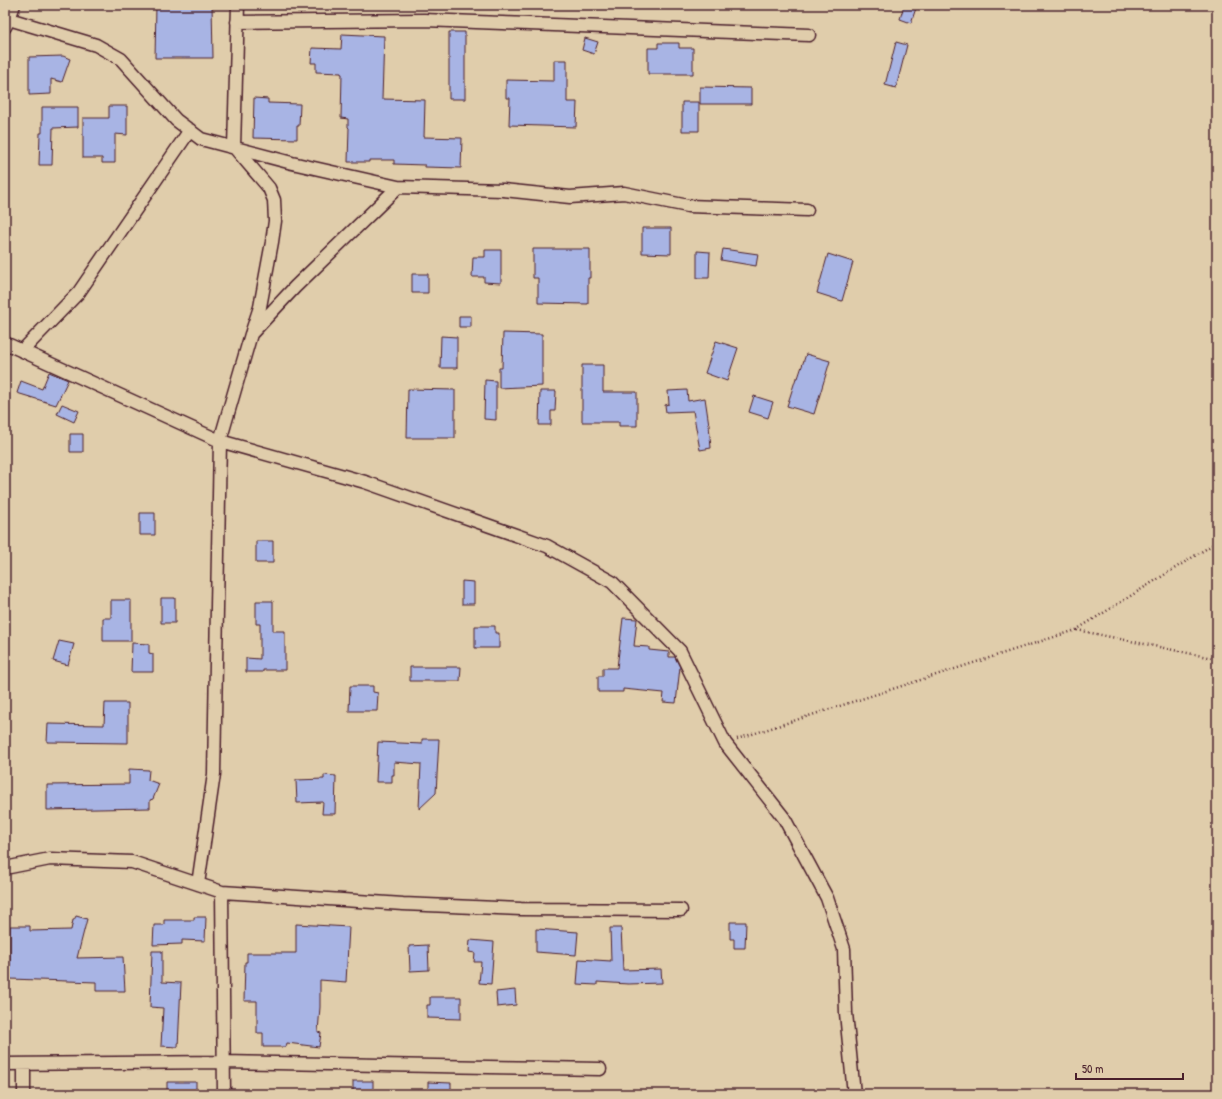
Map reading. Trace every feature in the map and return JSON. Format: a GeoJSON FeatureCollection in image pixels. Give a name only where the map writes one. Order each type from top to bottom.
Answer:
{"type":"FeatureCollection","features":[{"type":"Feature","properties":{"kind":"street"},"geometry":{"type":"LineString","coordinates":[[14,5],[7,23],[96,45],[122,59],[176,120],[201,139],[292,163],[398,187],[503,190],[570,197],[624,193],[688,206],[807,210]]}},
{"type":"Feature","properties":{"kind":"street"},"geometry":{"type":"LineString","coordinates":[[198,884],[214,774],[220,441],[260,307],[275,221],[274,200],[269,188],[234,147],[238,5]]}},
{"type":"Feature","properties":{"kind":"street"},"geometry":{"type":"LineString","coordinates":[[238,22],[424,20],[809,35]]}},
{"type":"Feature","properties":{"kind":"street"},"geometry":{"type":"LineString","coordinates":[[22,351],[79,292],[190,130]]}},
{"type":"Feature","properties":{"kind":"street"},"geometry":{"type":"LineString","coordinates":[[251,334],[295,287],[398,187]]}},
{"type":"Feature","properties":{"kind":"street"},"geometry":{"type":"LineString","coordinates":[[5,343],[220,441],[365,482],[547,546],[612,582],[680,651],[725,743],[784,818],[826,898],[844,949],[846,1013],[854,1094]]}},
{"type":"Feature","properties":{"kind":"street"},"geometry":{"type":"LineString","coordinates":[[5,868],[50,859],[132,862],[222,892],[403,904],[521,908],[681,910]]}},
{"type":"Feature","properties":{"kind":"street"},"geometry":{"type":"LineString","coordinates":[[222,892],[224,1094]]}},
{"type":"Feature","properties":{"kind":"street"},"geometry":{"type":"LineString","coordinates":[[5,1064],[224,1062],[600,1069]]}},
{"type":"Feature","properties":{"kind":"street"},"geometry":{"type":"LineString","coordinates":[[24,1064],[24,1094]]}},
{"type":"Feature","properties":{"kind":"path"},"geometry":{"type":"LineString","coordinates":[[725,743],[1076,630],[1217,542]]}},
{"type":"Feature","properties":{"kind":"path"},"geometry":{"type":"LineString","coordinates":[[1076,630],[1217,659]]}},
{"type":"Feature","properties":{"kind":"building"},"geometry":{"type":"Polygon","coordinates":[[[156,5],[212,5],[213,58],[155,58],[156,5]]]}},
{"type":"Feature","properties":{"kind":"building"},"geometry":{"type":"Polygon","coordinates":[[[904,5],[917,5],[911,23],[900,19],[904,5]]]}},
{"type":"Feature","properties":{"kind":"building"},"geometry":{"type":"Polygon","coordinates":[[[449,32],[465,32],[465,99],[449,99],[449,32]]]}},
{"type":"Feature","properties":{"kind":"building"},"geometry":{"type":"Polygon","coordinates":[[[342,34],[384,36],[382,99],[425,100],[424,137],[462,138],[461,168],[394,164],[394,160],[348,162],[348,119],[341,118],[342,74],[316,72],[316,63],[311,63],[312,48],[341,49],[342,34]]]}},
{"type":"Feature","properties":{"kind":"building"},"geometry":{"type":"Polygon","coordinates":[[[585,38],[598,42],[594,54],[582,50],[585,38]]]}},
{"type":"Feature","properties":{"kind":"building"},"geometry":{"type":"Polygon","coordinates":[[[896,42],[907,45],[896,88],[885,85],[896,42]]]}},
{"type":"Feature","properties":{"kind":"building"},"geometry":{"type":"Polygon","coordinates":[[[658,43],[679,43],[679,48],[693,48],[693,74],[648,74],[648,48],[658,48],[658,43]]]}},
{"type":"Feature","properties":{"kind":"building"},"geometry":{"type":"Polygon","coordinates":[[[63,56],[70,59],[62,82],[51,79],[51,94],[29,95],[29,57],[63,56]]]}},
{"type":"Feature","properties":{"kind":"building"},"geometry":{"type":"Polygon","coordinates":[[[554,60],[567,60],[567,102],[577,102],[576,127],[509,125],[510,98],[506,98],[506,80],[554,81],[554,60]]]}},
{"type":"Feature","properties":{"kind":"building"},"geometry":{"type":"Polygon","coordinates":[[[700,87],[751,88],[751,104],[700,104],[700,87]]]}},
{"type":"Feature","properties":{"kind":"building"},"geometry":{"type":"Polygon","coordinates":[[[254,98],[268,99],[268,103],[300,104],[297,139],[253,138],[254,98]]]}},
{"type":"Feature","properties":{"kind":"building"},"geometry":{"type":"Polygon","coordinates":[[[682,102],[699,102],[699,131],[682,131],[682,102]]]}},
{"type":"Feature","properties":{"kind":"building"},"geometry":{"type":"Polygon","coordinates":[[[109,106],[127,106],[127,135],[115,134],[115,163],[102,163],[102,158],[83,158],[83,118],[109,118],[109,106]]]}},
{"type":"Feature","properties":{"kind":"building"},"geometry":{"type":"Polygon","coordinates":[[[42,107],[78,107],[78,127],[53,128],[52,165],[39,165],[40,133],[42,133],[42,107]]]}},
{"type":"Feature","properties":{"kind":"building"},"geometry":{"type":"Polygon","coordinates":[[[642,228],[671,228],[671,254],[642,253],[642,228]]]}},
{"type":"Feature","properties":{"kind":"building"},"geometry":{"type":"Polygon","coordinates":[[[533,249],[590,249],[588,304],[538,303],[538,278],[533,278],[533,249]]]}},
{"type":"Feature","properties":{"kind":"building"},"geometry":{"type":"Polygon","coordinates":[[[723,249],[758,254],[756,266],[721,260],[723,249]]]}},
{"type":"Feature","properties":{"kind":"building"},"geometry":{"type":"Polygon","coordinates":[[[485,250],[501,250],[501,283],[484,282],[484,277],[472,277],[473,257],[485,257],[485,250]]]}},
{"type":"Feature","properties":{"kind":"building"},"geometry":{"type":"Polygon","coordinates":[[[697,251],[710,252],[709,278],[697,278],[697,251]]]}},
{"type":"Feature","properties":{"kind":"building"},"geometry":{"type":"Polygon","coordinates":[[[828,254],[853,262],[842,301],[817,293],[828,254]]]}},
{"type":"Feature","properties":{"kind":"building"},"geometry":{"type":"Polygon","coordinates":[[[412,274],[428,274],[428,293],[412,293],[412,274]]]}},
{"type":"Feature","properties":{"kind":"building"},"geometry":{"type":"Polygon","coordinates":[[[459,316],[471,316],[471,327],[459,327],[459,316]]]}},
{"type":"Feature","properties":{"kind":"building"},"geometry":{"type":"Polygon","coordinates":[[[503,333],[542,334],[542,386],[499,388],[499,368],[502,368],[503,333]]]}},
{"type":"Feature","properties":{"kind":"building"},"geometry":{"type":"Polygon","coordinates":[[[441,336],[457,337],[457,368],[440,368],[441,336]]]}},
{"type":"Feature","properties":{"kind":"building"},"geometry":{"type":"Polygon","coordinates":[[[716,341],[738,348],[727,381],[705,373],[716,341]]]}},
{"type":"Feature","properties":{"kind":"building"},"geometry":{"type":"Polygon","coordinates":[[[806,354],[830,361],[814,414],[787,406],[806,354]]]}},
{"type":"Feature","properties":{"kind":"building"},"geometry":{"type":"Polygon","coordinates":[[[582,365],[603,365],[603,392],[637,392],[637,426],[619,426],[619,422],[582,422],[582,365]]]}},
{"type":"Feature","properties":{"kind":"building"},"geometry":{"type":"Polygon","coordinates":[[[49,372],[68,380],[56,405],[17,393],[21,381],[42,389],[49,372]]]}},
{"type":"Feature","properties":{"kind":"building"},"geometry":{"type":"Polygon","coordinates":[[[485,380],[496,381],[496,420],[484,419],[485,380]]]}},
{"type":"Feature","properties":{"kind":"building"},"geometry":{"type":"Polygon","coordinates":[[[408,389],[455,390],[455,438],[407,438],[408,389]]]}},
{"type":"Feature","properties":{"kind":"building"},"geometry":{"type":"Polygon","coordinates":[[[687,390],[688,401],[705,398],[711,448],[700,450],[693,411],[666,412],[665,405],[669,404],[668,391],[687,390]]]}},
{"type":"Feature","properties":{"kind":"building"},"geometry":{"type":"Polygon","coordinates":[[[540,391],[556,391],[555,411],[551,411],[551,425],[539,425],[540,391]]]}},
{"type":"Feature","properties":{"kind":"building"},"geometry":{"type":"Polygon","coordinates":[[[754,396],[773,402],[768,418],[749,412],[754,396]]]}},
{"type":"Feature","properties":{"kind":"building"},"geometry":{"type":"Polygon","coordinates":[[[62,404],[79,411],[74,422],[57,414],[62,404]]]}},
{"type":"Feature","properties":{"kind":"building"},"geometry":{"type":"Polygon","coordinates":[[[70,434],[83,434],[83,452],[70,452],[70,434]]]}},
{"type":"Feature","properties":{"kind":"building"},"geometry":{"type":"Polygon","coordinates":[[[140,513],[155,513],[155,535],[140,535],[140,513]]]}},
{"type":"Feature","properties":{"kind":"building"},"geometry":{"type":"Polygon","coordinates":[[[256,541],[273,541],[273,563],[256,563],[256,541]]]}},
{"type":"Feature","properties":{"kind":"building"},"geometry":{"type":"Polygon","coordinates":[[[462,581],[474,582],[474,604],[462,604],[462,581]]]}},
{"type":"Feature","properties":{"kind":"building"},"geometry":{"type":"Polygon","coordinates":[[[161,598],[175,598],[175,623],[161,623],[161,598]]]}},
{"type":"Feature","properties":{"kind":"building"},"geometry":{"type":"Polygon","coordinates":[[[111,600],[131,600],[131,641],[103,641],[103,618],[111,618],[111,600]]]}},
{"type":"Feature","properties":{"kind":"building"},"geometry":{"type":"Polygon","coordinates":[[[256,601],[273,601],[273,631],[285,631],[285,670],[246,672],[246,658],[260,659],[260,624],[256,624],[256,601]]]}},
{"type":"Feature","properties":{"kind":"building"},"geometry":{"type":"Polygon","coordinates":[[[623,618],[637,619],[634,646],[649,647],[649,650],[669,652],[669,657],[675,657],[680,667],[676,703],[663,702],[664,693],[623,689],[623,692],[598,692],[598,676],[603,676],[603,668],[617,668],[623,618]]]}},
{"type":"Feature","properties":{"kind":"building"},"geometry":{"type":"Polygon","coordinates":[[[475,626],[495,626],[495,633],[499,633],[499,648],[475,648],[475,626]]]}},
{"type":"Feature","properties":{"kind":"building"},"geometry":{"type":"Polygon","coordinates":[[[59,641],[74,644],[68,665],[53,661],[59,641]]]}},
{"type":"Feature","properties":{"kind":"building"},"geometry":{"type":"Polygon","coordinates":[[[132,643],[149,644],[149,653],[153,654],[153,672],[131,672],[132,643]]]}},
{"type":"Feature","properties":{"kind":"building"},"geometry":{"type":"Polygon","coordinates":[[[410,667],[461,667],[460,681],[410,681],[410,667]]]}},
{"type":"Feature","properties":{"kind":"building"},"geometry":{"type":"Polygon","coordinates":[[[350,686],[373,686],[373,692],[378,693],[377,711],[349,711],[350,686]]]}},
{"type":"Feature","properties":{"kind":"building"},"geometry":{"type":"Polygon","coordinates":[[[105,703],[128,703],[128,743],[47,742],[48,724],[104,725],[105,703]]]}},
{"type":"Feature","properties":{"kind":"building"},"geometry":{"type":"Polygon","coordinates":[[[422,739],[439,739],[436,793],[419,809],[421,764],[394,762],[394,775],[392,775],[392,782],[376,782],[378,742],[422,744],[422,739]]]}},
{"type":"Feature","properties":{"kind":"building"},"geometry":{"type":"Polygon","coordinates":[[[129,769],[149,770],[148,780],[159,784],[153,799],[150,800],[150,808],[47,810],[47,785],[129,784],[129,769]]]}},
{"type":"Feature","properties":{"kind":"building"},"geometry":{"type":"Polygon","coordinates":[[[324,775],[336,776],[335,814],[322,814],[323,802],[297,803],[296,780],[324,779],[324,775]]]}},
{"type":"Feature","properties":{"kind":"building"},"geometry":{"type":"Polygon","coordinates":[[[76,916],[87,919],[77,958],[123,957],[125,991],[96,991],[96,982],[10,979],[10,926],[30,926],[30,931],[71,930],[73,920],[76,916]]]}},
{"type":"Feature","properties":{"kind":"building"},"geometry":{"type":"Polygon","coordinates":[[[194,917],[206,917],[205,941],[182,940],[182,944],[153,945],[154,925],[164,925],[164,920],[194,920],[194,917]]]}},
{"type":"Feature","properties":{"kind":"building"},"geometry":{"type":"Polygon","coordinates":[[[730,922],[746,922],[745,948],[734,948],[734,939],[730,939],[730,922]]]}},
{"type":"Feature","properties":{"kind":"building"},"geometry":{"type":"Polygon","coordinates":[[[296,924],[349,927],[346,982],[320,980],[318,1032],[321,1033],[319,1047],[287,1043],[286,1047],[263,1047],[263,1033],[257,1033],[257,1001],[244,1001],[245,962],[247,962],[247,953],[296,953],[296,924]]]}},
{"type":"Feature","properties":{"kind":"building"},"geometry":{"type":"Polygon","coordinates":[[[610,928],[621,928],[623,970],[661,969],[662,983],[628,984],[597,982],[597,985],[577,984],[579,959],[611,961],[610,928]]]}},
{"type":"Feature","properties":{"kind":"building"},"geometry":{"type":"Polygon","coordinates":[[[536,929],[578,932],[576,955],[536,952],[536,929]]]}},
{"type":"Feature","properties":{"kind":"building"},"geometry":{"type":"Polygon","coordinates":[[[470,940],[494,942],[491,984],[479,983],[481,962],[474,962],[475,953],[469,952],[470,940]]]}},
{"type":"Feature","properties":{"kind":"building"},"geometry":{"type":"Polygon","coordinates":[[[428,945],[429,970],[410,971],[409,946],[428,945]]]}},
{"type":"Feature","properties":{"kind":"building"},"geometry":{"type":"Polygon","coordinates":[[[152,951],[162,951],[162,982],[181,983],[178,1047],[161,1046],[163,1008],[150,1007],[152,951]]]}},
{"type":"Feature","properties":{"kind":"building"},"geometry":{"type":"Polygon","coordinates":[[[515,990],[516,1005],[497,1007],[496,992],[515,990]]]}},
{"type":"Feature","properties":{"kind":"building"},"geometry":{"type":"Polygon","coordinates":[[[430,997],[461,997],[461,1019],[427,1018],[427,1005],[430,1005],[430,997]]]}},
{"type":"Feature","properties":{"kind":"building"},"geometry":{"type":"Polygon","coordinates":[[[353,1081],[373,1081],[373,1094],[353,1094],[353,1081]]]}},
{"type":"Feature","properties":{"kind":"building"},"geometry":{"type":"Polygon","coordinates":[[[167,1082],[196,1082],[196,1094],[167,1094],[167,1082]]]}},
{"type":"Feature","properties":{"kind":"building"},"geometry":{"type":"Polygon","coordinates":[[[428,1082],[451,1083],[451,1094],[428,1094],[428,1082]]]}}]}
